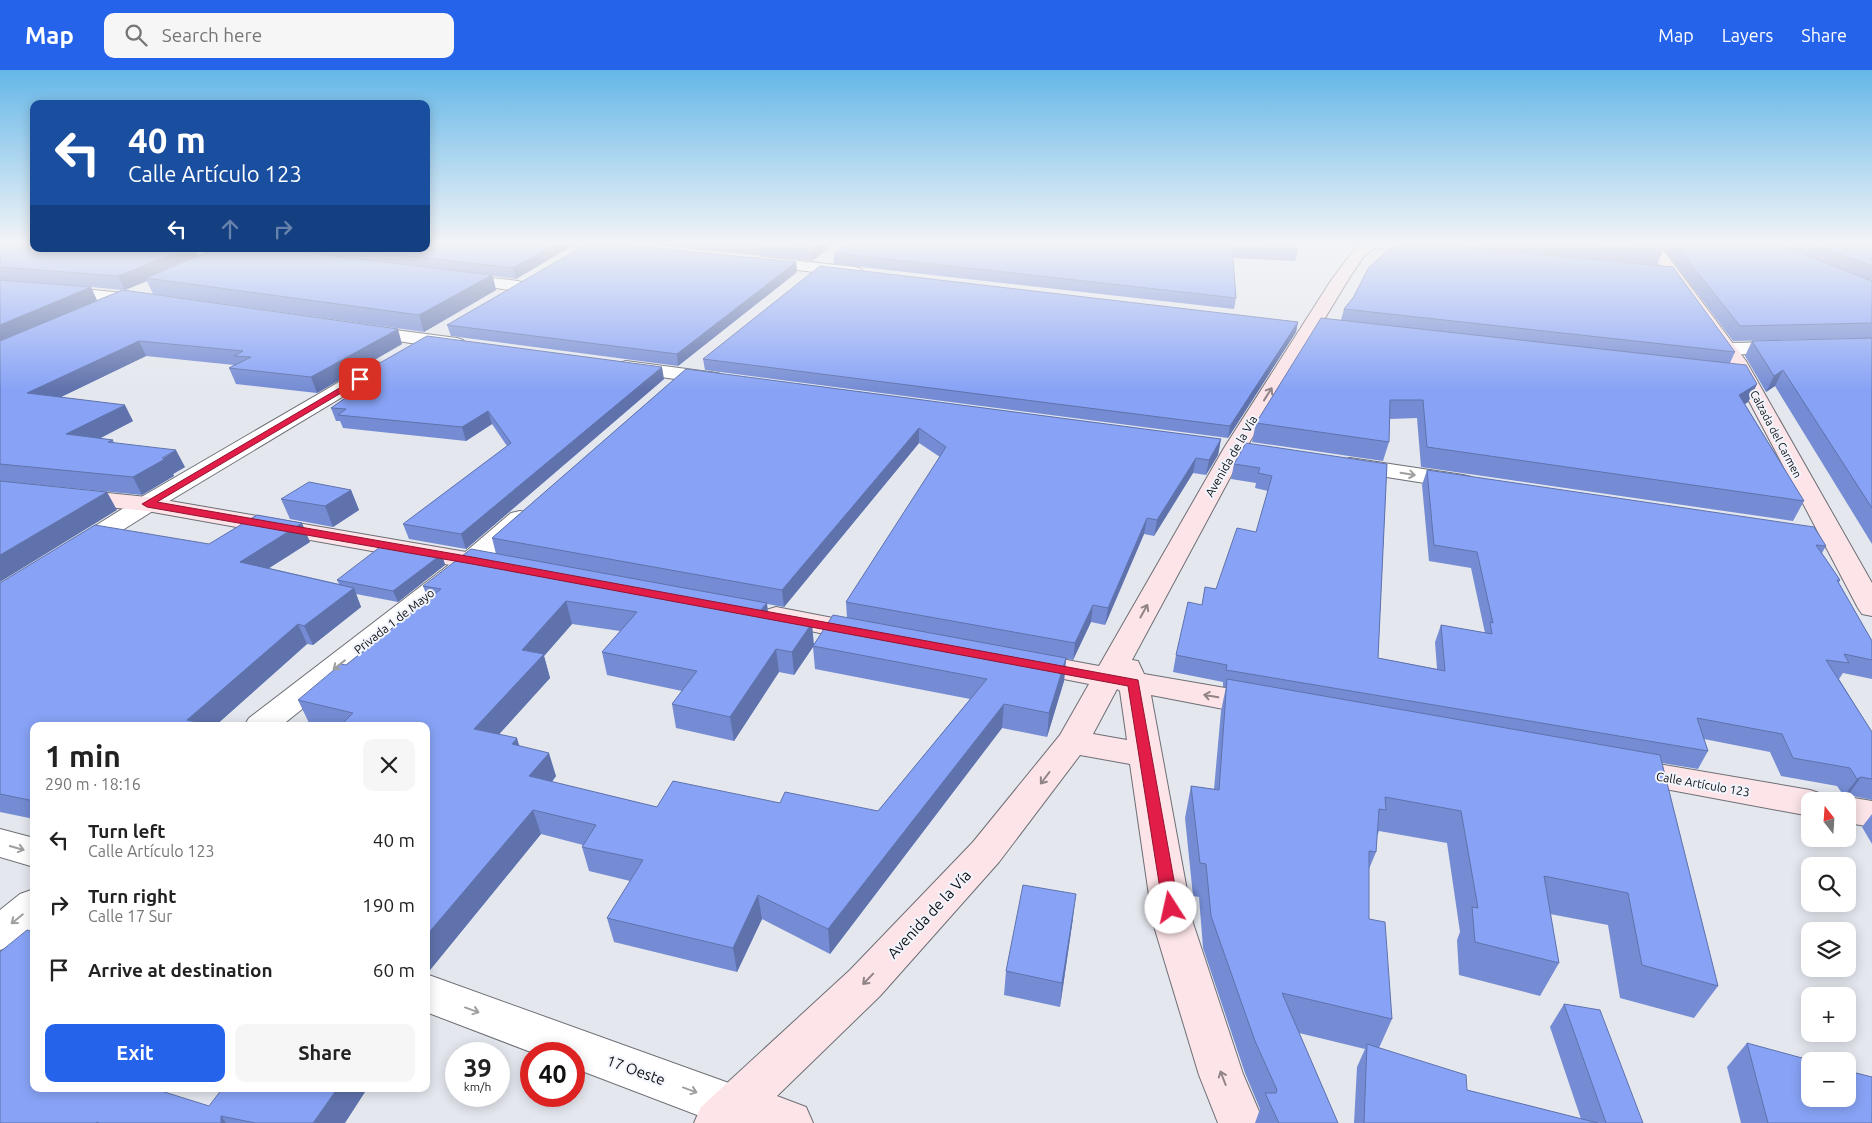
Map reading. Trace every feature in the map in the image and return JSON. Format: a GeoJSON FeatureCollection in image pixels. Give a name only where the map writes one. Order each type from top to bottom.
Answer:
{"type":"FeatureCollection","features":[{"type":"Feature","properties":{"kind":"street"},"geometry":{"type":"LineString","coordinates":[[71,292],[127,297],[166,303]]}},
{"type":"Feature","properties":{"kind":"street"},"geometry":{"type":"LineString","coordinates":[[91,313],[138,292]]}},
{"type":"Feature","properties":{"kind":"street"},"geometry":{"type":"LineString","coordinates":[[493,301],[508,292]]}},
{"type":"Feature","properties":{"kind":"street","name":"Avenida de la Vía"},"geometry":{"type":"LineString","coordinates":[[726,1115],[865,984],[986,852],[1072,742],[1120,671],[1235,448],[1331,292]]}},
{"type":"Feature","properties":{"kind":"street","name":"Calzada del Carmen"},"geometry":{"type":"LineString","coordinates":[[1678,292],[1734,365],[1822,535],[1872,608]]}},
{"type":"Feature","properties":{"kind":"street"},"geometry":{"type":"LineString","coordinates":[[57,560],[147,504],[451,325]]}},
{"type":"Feature","properties":{"kind":"street"},"geometry":{"type":"LineString","coordinates":[[349,329],[474,346]]}},
{"type":"Feature","properties":{"kind":"street"},"geometry":{"type":"LineString","coordinates":[[1734,365],[1805,353]]}},
{"type":"Feature","properties":{"kind":"street"},"geometry":{"type":"LineString","coordinates":[[607,364],[691,368],[733,381]]}},
{"type":"Feature","properties":{"kind":"street"},"geometry":{"type":"LineString","coordinates":[[662,393],[691,368]]}},
{"type":"Feature","properties":{"kind":"street"},"geometry":{"type":"LineString","coordinates":[[1332,462],[1479,484]]}},
{"type":"Feature","properties":{"kind":"street"},"geometry":{"type":"LineString","coordinates":[[0,489],[147,504],[520,569]]}},
{"type":"Feature","properties":{"kind":"street","name":"Privada 1 de Mayo"},"geometry":{"type":"LineString","coordinates":[[265,722],[472,560],[538,502]]}},
{"type":"Feature","properties":{"kind":"street"},"geometry":{"type":"LineString","coordinates":[[754,612],[890,638]]}},
{"type":"Feature","properties":{"kind":"street"},"geometry":{"type":"LineString","coordinates":[[1007,659],[1120,671],[1281,709]]}},
{"type":"Feature","properties":{"kind":"street"},"geometry":{"type":"LineString","coordinates":[[1120,671],[1146,756],[1173,923],[1221,1075],[1241,1123]]}},
{"type":"Feature","properties":{"kind":"street"},"geometry":{"type":"LineString","coordinates":[[1072,742],[1146,756]]}},
{"type":"Feature","properties":{"kind":"street","name":"Calle Artículo 123"},"geometry":{"type":"LineString","coordinates":[[1604,766],[1801,801]]}},
{"type":"Feature","properties":{"kind":"street"},"geometry":{"type":"LineString","coordinates":[[1856,811],[1872,814]]}},
{"type":"Feature","properties":{"kind":"street"},"geometry":{"type":"LineString","coordinates":[[0,843],[30,852]]}},
{"type":"Feature","properties":{"kind":"street"},"geometry":{"type":"LineString","coordinates":[[0,933],[30,908]]}},
{"type":"Feature","properties":{"kind":"street","name":"17 Oeste"},"geometry":{"type":"LineString","coordinates":[[430,995],[726,1115],[790,1123]]}},
{"type":"Feature","properties":{"kind":"building"},"geometry":{"type":"Polygon","coordinates":[[[0,292],[79,292],[0,325],[0,292]]]}},
{"type":"Feature","properties":{"kind":"building"},"geometry":{"type":"Polygon","coordinates":[[[118,292],[138,292],[398,329],[311,377],[229,368],[251,357],[234,356],[243,351],[139,341],[27,393],[125,405],[66,434],[113,440],[108,442],[176,450],[162,458],[165,459],[133,477],[0,464],[0,341],[118,292]]]}},
{"type":"Feature","properties":{"kind":"building"},"geometry":{"type":"Polygon","coordinates":[[[250,292],[461,292],[419,315],[250,292]]]}},
{"type":"Feature","properties":{"kind":"building"},"geometry":{"type":"Polygon","coordinates":[[[504,292],[757,292],[677,354],[447,325],[504,292]]]}},
{"type":"Feature","properties":{"kind":"building"},"geometry":{"type":"Polygon","coordinates":[[[787,292],[1043,292],[1298,322],[1230,426],[703,359],[787,292]]]}},
{"type":"Feature","properties":{"kind":"building"},"geometry":{"type":"Polygon","coordinates":[[[1184,292],[1236,292],[1236,298],[1184,292]]]}},
{"type":"Feature","properties":{"kind":"building"},"geometry":{"type":"Polygon","coordinates":[[[1356,292],[1691,292],[1735,352],[1344,309],[1356,292]]]}},
{"type":"Feature","properties":{"kind":"building"},"geometry":{"type":"Polygon","coordinates":[[[1713,292],[1872,292],[1872,323],[1740,326],[1713,292]]]}},
{"type":"Feature","properties":{"kind":"building"},"geometry":{"type":"Polygon","coordinates":[[[1321,318],[1746,365],[1757,384],[1739,395],[1804,501],[1427,447],[1423,400],[1390,400],[1389,442],[1256,423],[1321,318]]]}},
{"type":"Feature","properties":{"kind":"building"},"geometry":{"type":"Polygon","coordinates":[[[427,336],[662,367],[461,534],[403,524],[511,443],[488,411],[462,427],[338,415],[346,409],[331,408],[363,386],[343,384],[427,336]]]}},
{"type":"Feature","properties":{"kind":"building"},"geometry":{"type":"Polygon","coordinates":[[[1872,338],[1872,508],[1783,370],[1774,376],[1752,341],[1872,338]]]}},
{"type":"Feature","properties":{"kind":"building"},"geometry":{"type":"Polygon","coordinates":[[[686,369],[1221,439],[1209,460],[1196,458],[1157,520],[1147,518],[1108,608],[1093,605],[1075,643],[846,602],[946,447],[919,428],[782,590],[492,538],[686,369]]]}},
{"type":"Feature","properties":{"kind":"building"},"geometry":{"type":"Polygon","coordinates":[[[1246,443],[1387,464],[1378,658],[1445,671],[1441,625],[1492,634],[1490,622],[1493,623],[1477,552],[1434,545],[1427,470],[1814,527],[1826,546],[1816,545],[1840,580],[1837,580],[1872,641],[1872,660],[1844,654],[1849,663],[1826,660],[1872,732],[1872,779],[1861,777],[1857,779],[1850,768],[1793,758],[1782,734],[1697,718],[1708,751],[1226,670],[1227,665],[1176,655],[1188,602],[1202,605],[1205,587],[1216,589],[1237,528],[1256,532],[1272,476],[1258,473],[1260,468],[1234,464],[1246,443]]]}},
{"type":"Feature","properties":{"kind":"building"},"geometry":{"type":"Polygon","coordinates":[[[0,481],[107,492],[0,555],[0,481]]]}},
{"type":"Feature","properties":{"kind":"building"},"geometry":{"type":"Polygon","coordinates":[[[309,482],[351,490],[325,506],[281,499],[309,482]]]}},
{"type":"Feature","properties":{"kind":"building"},"geometry":{"type":"Polygon","coordinates":[[[257,515],[302,523],[240,562],[354,588],[304,626],[298,624],[187,720],[197,722],[30,722],[30,800],[0,794],[0,583],[95,525],[209,544],[257,515]]]}},
{"type":"Feature","properties":{"kind":"building"},"geometry":{"type":"Polygon","coordinates":[[[384,544],[442,554],[393,591],[337,580],[384,544]]]}},
{"type":"Feature","properties":{"kind":"building"},"geometry":{"type":"Polygon","coordinates":[[[471,549],[767,603],[758,613],[812,623],[792,652],[776,649],[730,717],[672,704],[697,671],[602,652],[637,612],[566,601],[522,650],[544,654],[474,729],[517,738],[512,744],[549,753],[529,776],[657,807],[673,781],[780,803],[785,792],[878,811],[987,679],[813,646],[833,615],[1066,658],[1049,713],[1004,704],[828,929],[758,895],[733,948],[607,918],[643,860],[582,847],[596,825],[533,810],[430,931],[430,722],[344,722],[353,713],[298,700],[341,664],[346,665],[441,589],[423,586],[471,549]]]}},
{"type":"Feature","properties":{"kind":"building"},"geometry":{"type":"Polygon","coordinates":[[[1227,679],[1660,755],[1718,986],[1642,965],[1628,893],[1544,876],[1559,963],[1475,942],[1472,907],[1478,908],[1461,811],[1385,797],[1386,810],[1379,809],[1376,852],[1369,851],[1369,919],[1385,922],[1392,1019],[1282,993],[1338,1123],[1279,1123],[1265,1093],[1276,1093],[1277,1090],[1255,1041],[1211,916],[1206,864],[1200,863],[1191,786],[1219,790],[1227,679]]]}},
{"type":"Feature","properties":{"kind":"building"},"geometry":{"type":"Polygon","coordinates":[[[1023,885],[1076,894],[1062,983],[1006,971],[1023,885]]]}},
{"type":"Feature","properties":{"kind":"building"},"geometry":{"type":"Polygon","coordinates":[[[27,930],[30,931],[30,1092],[165,1092],[209,1106],[220,1092],[335,1092],[313,1123],[255,1123],[221,1116],[221,1123],[0,1123],[0,952],[27,930]]]}},
{"type":"Feature","properties":{"kind":"building"},"geometry":{"type":"Polygon","coordinates":[[[1564,1004],[1600,1010],[1643,1123],[1606,1123],[1564,1004]]]}},
{"type":"Feature","properties":{"kind":"building"},"geometry":{"type":"Polygon","coordinates":[[[1747,1043],[1801,1058],[1801,1107],[1856,1107],[1856,1073],[1872,1077],[1872,1123],[1768,1123],[1747,1043]]]}},
{"type":"Feature","properties":{"kind":"building"},"geometry":{"type":"Polygon","coordinates":[[[1367,1044],[1466,1075],[1467,1090],[1598,1123],[1364,1123],[1367,1044]]]}},
{"type":"Feature","properties":{"kind":"route"},"geometry":{"type":"LineString","coordinates":[[360,379],[147,504],[472,560],[1134,682],[1171,908]]}}]}
